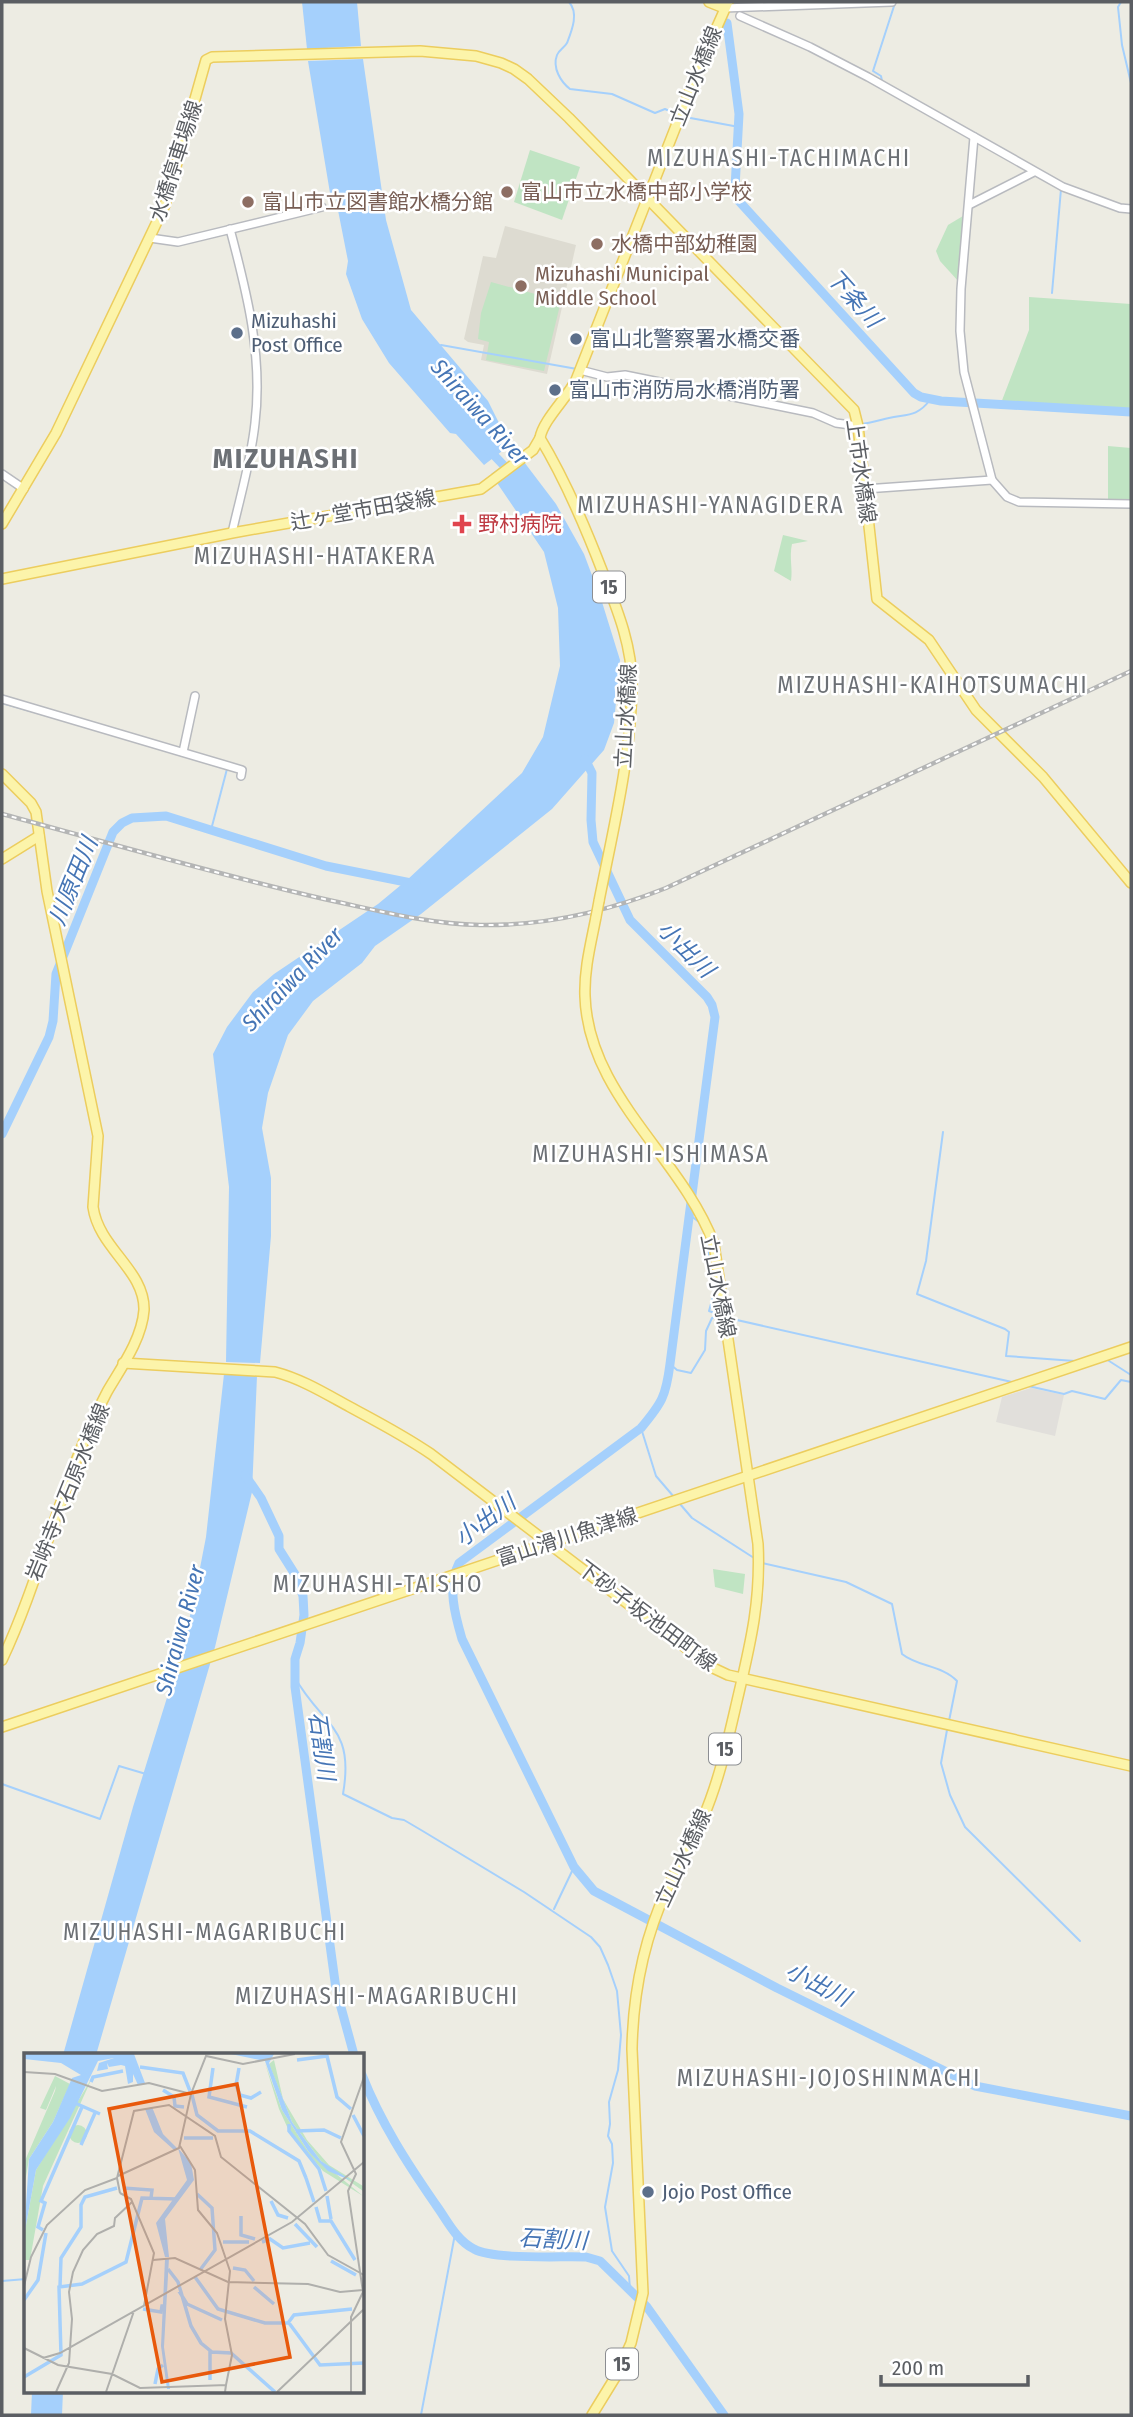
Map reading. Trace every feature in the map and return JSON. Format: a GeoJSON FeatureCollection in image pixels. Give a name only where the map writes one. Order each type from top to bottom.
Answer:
{"type":"FeatureCollection","features":[{"type":"Feature","properties":{"kind":"main road"},"geometry":{"type":"LineString","coordinates":[[709,2],[726,5]]}},
{"type":"Feature","properties":{"kind":"main road","name":"立山水橋線"},"geometry":{"type":"LineString","coordinates":[[592,2415],[624,2360],[631,2343],[643,2292],[633,2028],[638,1986],[655,1919],[712,1794],[757,1614],[759,1557],[713,1244],[698,1209],[680,1181],[612,1087],[601,1067],[592,1038],[585,997],[587,965],[628,749],[631,663],[625,632],[589,535],[560,470],[540,438],[542,428],[572,390],[726,5]]}},
{"type":"Feature","properties":{"kind":"main road","name":"上市水橋線"},"geometry":{"type":"LineString","coordinates":[[420,51],[476,56],[501,63],[528,79],[854,410],[877,599],[929,640],[976,710],[1043,777],[1131,883]]}},
{"type":"Feature","properties":{"kind":"main road","name":"水橋停車場線"},"geometry":{"type":"LineString","coordinates":[[2,524],[56,433],[165,205],[206,60],[212,57],[420,51]]}},
{"type":"Feature","properties":{"kind":"main road","name":"辻ヶ堂市田袋線"},"geometry":{"type":"LineString","coordinates":[[2,579],[232,533],[475,491],[486,486],[533,450],[540,438]]}},
{"type":"Feature","properties":{"kind":"main road","name":"岩峅寺大石原水橋線"},"geometry":{"type":"LineString","coordinates":[[2,774],[34,808],[47,891],[98,1136],[93,1207],[95,1219],[101,1234],[134,1276],[144,1311],[138,1333],[84,1439],[2,1660]]}},
{"type":"Feature","properties":{"kind":"main road"},"geometry":{"type":"LineString","coordinates":[[2,859],[39,836]]}},
{"type":"Feature","properties":{"kind":"main road","name":"富山滑川魚津線"},"geometry":{"type":"LineString","coordinates":[[2,1727],[1131,1347]]}},
{"type":"Feature","properties":{"kind":"main road","name":"下砂子坂池田町線"},"geometry":{"type":"LineString","coordinates":[[123,1363],[275,1372],[294,1378],[414,1442],[711,1667],[742,1679],[1131,1766]]}},
{"type":"Feature","properties":{"kind":"street"},"geometry":{"type":"LineString","coordinates":[[726,5],[892,2]]}},
{"type":"Feature","properties":{"kind":"street"},"geometry":{"type":"LineString","coordinates":[[740,16],[868,76],[1063,187],[1120,208],[1131,209]]}},
{"type":"Feature","properties":{"kind":"street"},"geometry":{"type":"LineString","coordinates":[[974,137],[960,331],[964,372],[992,480],[1007,497],[1019,502],[1131,504]]}},
{"type":"Feature","properties":{"kind":"street"},"geometry":{"type":"LineString","coordinates":[[969,205],[1034,172]]}},
{"type":"Feature","properties":{"kind":"street"},"geometry":{"type":"LineString","coordinates":[[150,238],[177,242],[322,207]]}},
{"type":"Feature","properties":{"kind":"street"},"geometry":{"type":"LineString","coordinates":[[230,229],[253,324],[257,388],[253,442],[232,533]]}},
{"type":"Feature","properties":{"kind":"street"},"geometry":{"type":"LineString","coordinates":[[580,370],[607,377],[625,376],[813,413],[836,423],[858,426]]}},
{"type":"Feature","properties":{"kind":"street"},"geometry":{"type":"LineString","coordinates":[[2,474],[24,489]]}},
{"type":"Feature","properties":{"kind":"street"},"geometry":{"type":"LineString","coordinates":[[865,489],[992,480]]}},
{"type":"Feature","properties":{"kind":"street"},"geometry":{"type":"LineString","coordinates":[[183,752],[195,696]]}},
{"type":"Feature","properties":{"kind":"street"},"geometry":{"type":"LineString","coordinates":[[2,699],[242,770],[241,776]]}},
{"type":"Feature","properties":{"kind":"shaded area","name":"Mizuhashi Municipal Middle School"},"geometry":{"type":"Polygon","coordinates":[[[505,226],[576,245],[547,374],[481,360],[484,345],[464,339],[483,256],[496,258],[505,226]]]}},
{"type":"Feature","properties":{"kind":"shaded area"},"geometry":{"type":"Polygon","coordinates":[[[1031,1388],[1064,1395],[1055,1436],[996,1422],[1002,1397],[1031,1388]]]}},
{"type":"Feature","properties":{"kind":"green space"},"geometry":{"type":"Polygon","coordinates":[[[530,150],[580,167],[562,220],[514,202],[530,150]]]}},
{"type":"Feature","properties":{"kind":"green space"},"geometry":{"type":"Polygon","coordinates":[[[963,216],[959,282],[940,261],[936,251],[948,225],[963,216]]]}},
{"type":"Feature","properties":{"kind":"green space"},"geometry":{"type":"Polygon","coordinates":[[[491,282],[561,301],[544,371],[486,360],[489,342],[478,339],[481,313],[491,282]]]}},
{"type":"Feature","properties":{"kind":"green space"},"geometry":{"type":"Polygon","coordinates":[[[1029,297],[1131,304],[1131,412],[1001,403],[1029,330],[1029,297]]]}},
{"type":"Feature","properties":{"kind":"green space"},"geometry":{"type":"Polygon","coordinates":[[[1108,446],[1131,448],[1131,500],[1108,500],[1108,446]]]}},
{"type":"Feature","properties":{"kind":"green space"},"geometry":{"type":"Polygon","coordinates":[[[783,535],[808,541],[792,544],[791,581],[774,571],[783,535]]]}},
{"type":"Feature","properties":{"kind":"green space"},"geometry":{"type":"Polygon","coordinates":[[[713,1569],[745,1574],[743,1594],[715,1587],[713,1569]]]}},
{"type":"Feature","properties":{"kind":"water"},"geometry":{"type":"Polygon","coordinates":[[[302,2],[357,2],[361,46],[307,49],[302,2]]]}},
{"type":"Feature","properties":{"kind":"water"},"geometry":{"type":"Polygon","coordinates":[[[363,59],[386,220],[411,310],[488,401],[510,445],[484,465],[456,434],[450,433],[389,363],[362,319],[346,274],[348,261],[335,195],[330,193],[308,61],[363,59]]]}},
{"type":"Feature","properties":{"kind":"water"},"geometry":{"type":"Polygon","coordinates":[[[518,454],[556,504],[584,554],[602,602],[620,660],[614,723],[604,750],[552,809],[421,914],[375,946],[362,963],[313,1001],[288,1035],[268,1093],[262,1128],[271,1178],[271,1236],[260,1363],[226,1362],[229,1187],[213,1054],[227,1027],[253,992],[274,974],[378,904],[407,880],[522,773],[543,737],[560,666],[558,608],[544,552],[491,474],[518,454]]]}},
{"type":"Feature","properties":{"kind":"water"},"geometry":{"type":"Polygon","coordinates":[[[224,1374],[257,1376],[252,1492],[215,1647],[97,2053],[64,2053],[133,1807],[179,1659],[206,1537],[224,1374]]]}},
{"type":"Feature","properties":{"kind":"water"},"geometry":{"type":"Polygon","coordinates":[[[32,2392],[63,2392],[62,2415],[31,2415],[32,2392]]]}},
{"type":"Feature","properties":{"kind":"waterway"},"geometry":{"type":"LineString","coordinates":[[569,2],[574,11],[572,27],[567,43],[558,53],[556,60],[558,74],[567,86],[570,89],[612,94],[655,113],[665,109],[676,114]]}},
{"type":"Feature","properties":{"kind":"waterway"},"geometry":{"type":"LineString","coordinates":[[1121,2],[1118,7],[1122,45],[1131,83]]}},
{"type":"Feature","properties":{"kind":"waterway"},"geometry":{"type":"LineString","coordinates":[[882,81],[881,76],[873,71],[895,3]]}},
{"type":"Feature","properties":{"kind":"waterway","name":"下条川"},"geometry":{"type":"LineString","coordinates":[[727,23],[739,114],[735,188],[737,199],[914,393],[941,401],[1131,412]]}},
{"type":"Feature","properties":{"kind":"waterway"},"geometry":{"type":"LineString","coordinates":[[685,117],[739,127]]}},
{"type":"Feature","properties":{"kind":"waterway"},"geometry":{"type":"LineString","coordinates":[[1052,293],[1061,189]]}},
{"type":"Feature","properties":{"kind":"waterway"},"geometry":{"type":"LineString","coordinates":[[441,345],[577,369]]}},
{"type":"Feature","properties":{"kind":"waterway"},"geometry":{"type":"LineString","coordinates":[[861,424],[911,414],[930,400]]}},
{"type":"Feature","properties":{"kind":"waterway","name":"Shiraiwa River"},"geometry":{"type":"LineString","coordinates":[[489,450],[511,473]]}},
{"type":"Feature","properties":{"kind":"waterway"},"geometry":{"type":"LineString","coordinates":[[2,703],[55,718]]}},
{"type":"Feature","properties":{"kind":"waterway","name":"小出川"},"geometry":{"type":"LineString","coordinates":[[585,759],[592,773],[593,842],[630,920],[707,997],[715,1017],[670,1364],[662,1399],[641,1428],[459,1563],[453,1591],[462,1639],[574,1867],[594,1891],[777,1988],[975,2086],[1131,2116]]}},
{"type":"Feature","properties":{"kind":"waterway"},"geometry":{"type":"LineString","coordinates":[[211,830],[227,769]]}},
{"type":"Feature","properties":{"kind":"waterway","name":"川原田川"},"geometry":{"type":"LineString","coordinates":[[2,1134],[49,1037],[53,1021],[56,974],[113,832],[122,823],[132,818],[166,816],[326,866],[416,884]]}},
{"type":"Feature","properties":{"kind":"waterway"},"geometry":{"type":"LineString","coordinates":[[943,1132],[926,1261],[917,1294],[1005,1329],[1009,1332],[1006,1356],[1075,1361]]}},
{"type":"Feature","properties":{"kind":"waterway"},"geometry":{"type":"LineString","coordinates":[[690,1215],[699,1222]]}},
{"type":"Feature","properties":{"kind":"waterway"},"geometry":{"type":"LineString","coordinates":[[707,1239],[714,1293],[709,1311],[720,1315]]}},
{"type":"Feature","properties":{"kind":"waterway"},"geometry":{"type":"LineString","coordinates":[[670,1364],[677,1370],[691,1373],[705,1350],[706,1331],[712,1318],[722,1316]]}},
{"type":"Feature","properties":{"kind":"waterway"},"geometry":{"type":"LineString","coordinates":[[728,1318],[1012,1382]]}},
{"type":"Feature","properties":{"kind":"waterway"},"geometry":{"type":"LineString","coordinates":[[1106,1359],[1131,1375]]}},
{"type":"Feature","properties":{"kind":"waterway"},"geometry":{"type":"LineString","coordinates":[[1028,1386],[1064,1394],[1072,1391],[1105,1399],[1121,1380],[1131,1382]]}},
{"type":"Feature","properties":{"kind":"waterway"},"geometry":{"type":"LineString","coordinates":[[641,1428],[656,1476],[674,1497]]}},
{"type":"Feature","properties":{"kind":"waterway","name":"石割川"},"geometry":{"type":"LineString","coordinates":[[245,1475],[261,1498],[279,1536],[279,1549],[296,1576],[303,1596],[304,1615],[295,1659],[295,1687],[336,1989],[353,2053]]}},
{"type":"Feature","properties":{"kind":"waterway"},"geometry":{"type":"LineString","coordinates":[[680,1504],[692,1518],[754,1558]]}},
{"type":"Feature","properties":{"kind":"waterway"},"geometry":{"type":"LineString","coordinates":[[762,1563],[846,1582],[892,1604],[902,1654],[944,1672],[957,1681],[949,1721]]}},
{"type":"Feature","properties":{"kind":"waterway"},"geometry":{"type":"LineString","coordinates":[[294,1676],[334,1728],[340,1740],[345,1771],[343,1794],[421,1830],[524,1892],[591,1937],[600,1947],[617,1991],[621,2035],[618,2070],[609,2102],[608,2136],[612,2144],[613,2163],[605,2207],[612,2251],[629,2276],[630,2289]]}},
{"type":"Feature","properties":{"kind":"waterway"},"geometry":{"type":"LineString","coordinates":[[947,1730],[941,1763],[950,1795],[965,1827],[1080,1941]]}},
{"type":"Feature","properties":{"kind":"waterway"},"geometry":{"type":"LineString","coordinates":[[2,1784],[100,1819],[119,1766],[146,1774]]}},
{"type":"Feature","properties":{"kind":"waterway"},"geometry":{"type":"LineString","coordinates":[[554,1909],[574,1867]]}},
{"type":"Feature","properties":{"kind":"waterway","name":"石割川"},"geometry":{"type":"LineString","coordinates":[[364,2079],[395,2142],[462,2240],[474,2249],[496,2255],[586,2257],[600,2261],[647,2307],[724,2415]]}},
{"type":"Feature","properties":{"kind":"waterway"},"geometry":{"type":"LineString","coordinates":[[421,2415],[455,2234]]}},
{"type":"Feature","properties":{"kind":"waterway"},"geometry":{"type":"LineString","coordinates":[[2,2281],[24,2279]]}},
{"type":"Feature","properties":{"kind":"railway"},"geometry":{"type":"LineString","coordinates":[[2,814],[243,879],[402,916],[480,925],[528,923],[598,911],[666,888],[1131,671]]}},
{"type":"Feature","properties":{"kind":"place","name":"富山市立水橋中部小学校"},"geometry":{"type":"Point","coordinates":[507,192]}},
{"type":"Feature","properties":{"kind":"place","name":"富山市立図書館水橋分館"},"geometry":{"type":"Point","coordinates":[248,202]}},
{"type":"Feature","properties":{"kind":"place","name":"水橋中部幼稚園"},"geometry":{"type":"Point","coordinates":[597,244]}},
{"type":"Feature","properties":{"kind":"place","name":"Mizuhashi Municipal Middle School"},"geometry":{"type":"Point","coordinates":[521,286]}},
{"type":"Feature","properties":{"kind":"place","name":"Mizuhashi Post Office"},"geometry":{"type":"Point","coordinates":[237,333]}},
{"type":"Feature","properties":{"kind":"place","name":"富山北警察署水橋交番"},"geometry":{"type":"Point","coordinates":[576,339]}},
{"type":"Feature","properties":{"kind":"place","name":"富山市消防局水橋消防署"},"geometry":{"type":"Point","coordinates":[555,390]}},
{"type":"Feature","properties":{"kind":"place","name":"野村病院"},"geometry":{"type":"Point","coordinates":[462,524]}},
{"type":"Feature","properties":{"kind":"place","name":"Jojo Post Office"},"geometry":{"type":"Point","coordinates":[648,2192]}},
{"type":"Feature","properties":{"kind":"district","name":"MIZUHASHI-TACHIMACHI"},"geometry":{"type":"Point","coordinates":[779,158]}},
{"type":"Feature","properties":{"kind":"district","name":"MIZUHASHI"},"geometry":{"type":"Point","coordinates":[286,458]}},
{"type":"Feature","properties":{"kind":"district","name":"MIZUHASHI-YANAGIDERA"},"geometry":{"type":"Point","coordinates":[711,505]}},
{"type":"Feature","properties":{"kind":"district","name":"MIZUHASHI-HATAKERA"},"geometry":{"type":"Point","coordinates":[315,556]}},
{"type":"Feature","properties":{"kind":"district","name":"MIZUHASHI-KAIHOTSUMACHI"},"geometry":{"type":"Point","coordinates":[933,685]}},
{"type":"Feature","properties":{"kind":"district","name":"MIZUHASHI-ISHIMASA"},"geometry":{"type":"Point","coordinates":[651,1154]}},
{"type":"Feature","properties":{"kind":"district","name":"MIZUHASHI-TAISHO"},"geometry":{"type":"Point","coordinates":[378,1584]}},
{"type":"Feature","properties":{"kind":"district","name":"MIZUHASHI-MAGARIBUCHI"},"geometry":{"type":"Point","coordinates":[205,1932]}},
{"type":"Feature","properties":{"kind":"district","name":"MIZUHASHI-MAGARIBUCHI"},"geometry":{"type":"Point","coordinates":[377,1996]}},
{"type":"Feature","properties":{"kind":"district","name":"MIZUHASHI-JOJOSHINMACHI"},"geometry":{"type":"Point","coordinates":[829,2078]}}]}
